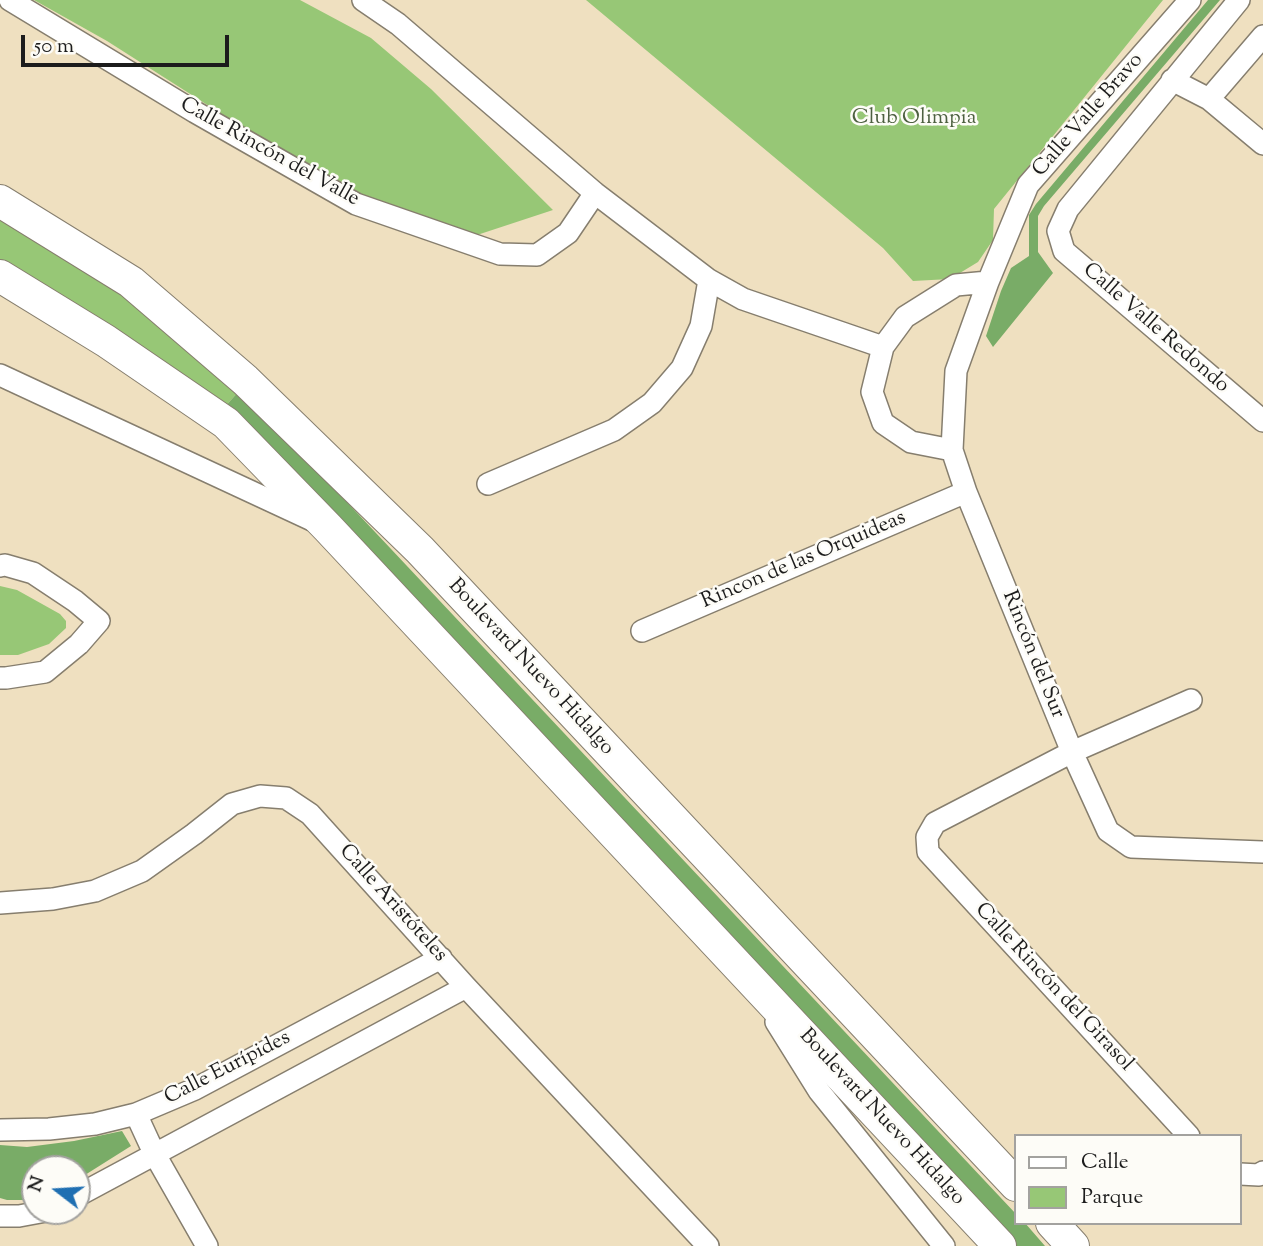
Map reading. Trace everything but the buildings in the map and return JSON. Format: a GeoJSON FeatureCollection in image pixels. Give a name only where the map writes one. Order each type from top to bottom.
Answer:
{"type":"FeatureCollection","features":[{"type":"Feature","properties":{"kind":"street","name":"Calle Rincón del Valle"},"geometry":{"type":"LineString","coordinates":[[10,0],[195,112],[356,204],[500,254],[537,255],[568,233],[595,193]]}},
{"type":"Feature","properties":{"kind":"street"},"geometry":{"type":"LineString","coordinates":[[363,0],[398,24],[595,193],[709,280],[743,299],[883,347]]}},
{"type":"Feature","properties":{"kind":"street","name":"Calle Valle Bravo"},"geometry":{"type":"LineString","coordinates":[[956,372],[988,282],[1028,185],[1191,0]]}},
{"type":"Feature","properties":{"kind":"street","name":"Calle Valle Bravo"},"geometry":{"type":"LineString","coordinates":[[1058,231],[1068,209],[1239,0]]}},
{"type":"Feature","properties":{"kind":"street"},"geometry":{"type":"LineString","coordinates":[[1209,99],[1263,36]]}},
{"type":"Feature","properties":{"kind":"street"},"geometry":{"type":"LineString","coordinates":[[1172,80],[1209,99],[1263,144]]}},
{"type":"Feature","properties":{"kind":"street","name":"Boulevard Nuevo Hidalgo"},"geometry":{"type":"LineString","coordinates":[[0,201],[131,282],[245,380],[420,550],[1014,1183]]}},
{"type":"Feature","properties":{"kind":"street","name":"Calle Valle Redondo"},"geometry":{"type":"LineString","coordinates":[[1058,231],[1063,251],[1263,421]]}},
{"type":"Feature","properties":{"kind":"street","name":"Boulevard Nuevo Hidalgo"},"geometry":{"type":"LineString","coordinates":[[0,276],[106,341],[226,424],[328,528],[1000,1246]]}},
{"type":"Feature","properties":{"kind":"street"},"geometry":{"type":"LineString","coordinates":[[488,484],[614,430],[652,403],[682,368],[701,326],[709,280]]}},
{"type":"Feature","properties":{"kind":"street"},"geometry":{"type":"LineString","coordinates":[[951,450],[911,442],[883,423],[872,392],[883,347],[905,317],[956,285],[988,282]]}},
{"type":"Feature","properties":{"kind":"street","name":"Rincón del Sur"},"geometry":{"type":"LineString","coordinates":[[956,372],[951,450],[1072,752],[1108,831],[1131,848],[1263,852]]}},
{"type":"Feature","properties":{"kind":"street"},"geometry":{"type":"LineString","coordinates":[[0,375],[328,528]]}},
{"type":"Feature","properties":{"kind":"street","name":"Rincon de las Orquideas"},"geometry":{"type":"LineString","coordinates":[[642,631],[966,492]]}},
{"type":"Feature","properties":{"kind":"street"},"geometry":{"type":"LineString","coordinates":[[0,566],[33,573],[99,621],[79,645],[45,672],[0,678]]}},
{"type":"Feature","properties":{"kind":"street"},"geometry":{"type":"LineString","coordinates":[[1072,752],[1191,700]]}},
{"type":"Feature","properties":{"kind":"street","name":"Calle Rincón del Girasol"},"geometry":{"type":"LineString","coordinates":[[1072,752],[935,823],[927,837],[928,852],[1187,1134]]}},
{"type":"Feature","properties":{"kind":"street","name":"Calle Aristóteles"},"geometry":{"type":"LineString","coordinates":[[0,903],[53,900],[95,891],[142,871],[232,804],[260,796],[286,798],[310,814],[466,988],[708,1246]]}},
{"type":"Feature","properties":{"kind":"street","name":"Calle Eurípides"},"geometry":{"type":"LineString","coordinates":[[0,1130],[95,1124],[136,1114],[195,1089],[441,958]]}},
{"type":"Feature","properties":{"kind":"street"},"geometry":{"type":"LineString","coordinates":[[748,975],[819,1091],[944,1246]]}},
{"type":"Feature","properties":{"kind":"street","name":"Calle Eurípides"},"geometry":{"type":"LineString","coordinates":[[91,1188],[466,988]]}},
{"type":"Feature","properties":{"kind":"street"},"geometry":{"type":"LineString","coordinates":[[136,1114],[154,1153],[206,1246]]}},
{"type":"Feature","properties":{"kind":"street"},"geometry":{"type":"LineString","coordinates":[[1242,1174],[1259,1175],[1263,1172]]}},
{"type":"Feature","properties":{"kind":"street"},"geometry":{"type":"LineString","coordinates":[[0,1216],[21,1216]]}},
{"type":"Feature","properties":{"kind":"street"},"geometry":{"type":"LineString","coordinates":[[1054,1225],[1073,1246]]}},
{"type":"Feature","properties":{"kind":"green space"},"geometry":{"type":"Polygon","coordinates":[[[34,0],[300,0],[371,38],[431,89],[553,210],[474,236],[333,185],[107,41],[34,0]]]}},
{"type":"Feature","properties":{"kind":"green space","name":"Club Olimpia"},"geometry":{"type":"Polygon","coordinates":[[[586,0],[1163,0],[994,209],[993,240],[978,262],[950,279],[913,281],[883,248],[586,0]]]}},
{"type":"Feature","properties":{"kind":"green space"},"geometry":{"type":"Polygon","coordinates":[[[1208,0],[1220,0],[1044,206],[1038,216],[1038,252],[1053,273],[993,347],[986,336],[1001,291],[1011,268],[1029,256],[1029,215],[1208,0]]]}},
{"type":"Feature","properties":{"kind":"green space"},"geometry":{"type":"Polygon","coordinates":[[[0,214],[123,295],[239,391],[223,409],[105,322],[0,259],[0,214]]]}},
{"type":"Feature","properties":{"kind":"green space"},"geometry":{"type":"Polygon","coordinates":[[[239,391],[282,433],[1014,1212],[1014,1225],[1027,1225],[1045,1246],[1016,1246],[223,409],[239,391]]]}},
{"type":"Feature","properties":{"kind":"green space"},"geometry":{"type":"Polygon","coordinates":[[[0,586],[17,590],[60,614],[66,621],[66,628],[49,644],[18,655],[0,655],[0,586]]]}},
{"type":"Feature","properties":{"kind":"green space"},"geometry":{"type":"Polygon","coordinates":[[[122,1131],[131,1146],[91,1171],[91,1155],[21,1155],[21,1200],[0,1198],[0,1145],[27,1147],[122,1131]]]}}]}
